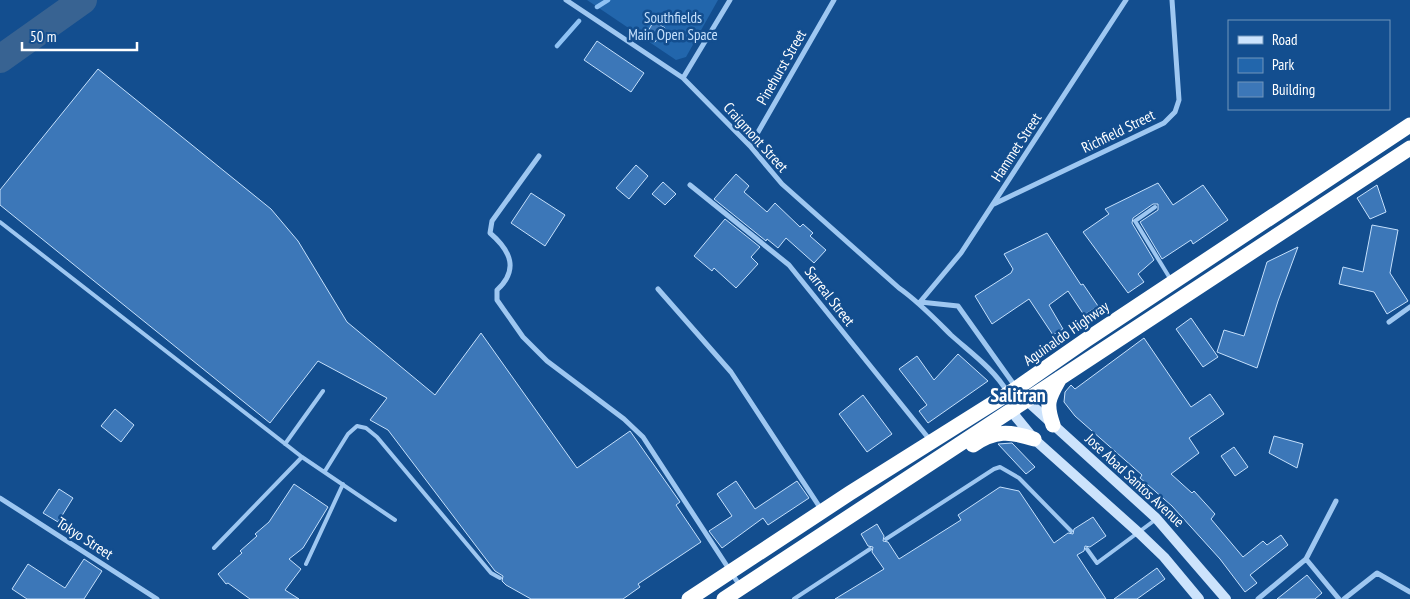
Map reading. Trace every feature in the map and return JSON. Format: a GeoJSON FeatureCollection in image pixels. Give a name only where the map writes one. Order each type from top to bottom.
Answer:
{"type":"FeatureCollection","features":[{"type":"Feature","properties":{"kind":"highway","name":"Aguinaldo Highway"},"geometry":{"type":"LineString","coordinates":[[729,596],[894,487],[1173,282],[1410,125]]}},
{"type":"Feature","properties":{"kind":"highway","name":"Aguinaldo Highway"},"geometry":{"type":"LineString","coordinates":[[689,599],[931,442],[1061,376],[1184,298],[1410,148]]}},
{"type":"Feature","properties":{"kind":"highway"},"geometry":{"type":"LineString","coordinates":[[1053,425],[1048,410],[1048,402],[1061,376]]}},
{"type":"Feature","properties":{"kind":"highway"},"geometry":{"type":"LineString","coordinates":[[894,487],[914,484],[981,439],[993,434],[1014,433],[1034,439]]}},
{"type":"Feature","properties":{"kind":"main road","name":"Jose Abad Santos Avenue"},"geometry":{"type":"LineString","coordinates":[[1016,398],[1053,425],[1156,518],[1226,599]]}},
{"type":"Feature","properties":{"kind":"main road"},"geometry":{"type":"LineString","coordinates":[[1016,398],[1034,439],[1164,557],[1199,599]]}},
{"type":"Feature","properties":{"kind":"street","name":"Craigmont Street"},"geometry":{"type":"LineString","coordinates":[[566,0],[683,78],[750,146],[782,184],[899,288],[920,302],[950,334],[998,377],[1016,398]]}},
{"type":"Feature","properties":{"kind":"street"},"geometry":{"type":"LineString","coordinates":[[683,78],[730,0]]}},
{"type":"Feature","properties":{"kind":"street","name":"Pinehurst Street"},"geometry":{"type":"LineString","coordinates":[[750,146],[834,0]]}},
{"type":"Feature","properties":{"kind":"street","name":"Hammet Street"},"geometry":{"type":"LineString","coordinates":[[920,302],[961,253],[1126,0]]}},
{"type":"Feature","properties":{"kind":"street","name":"Richfield Street"},"geometry":{"type":"LineString","coordinates":[[994,204],[1164,123],[1175,112],[1179,100],[1172,0]]}},
{"type":"Feature","properties":{"kind":"street"},"geometry":{"type":"LineString","coordinates":[[539,156],[492,220],[490,233],[503,245],[510,260],[508,280],[497,290],[496,300],[523,336],[547,362],[624,419],[643,437],[730,572],[729,596]]}},
{"type":"Feature","properties":{"kind":"street","name":"Sarreal Street"},"geometry":{"type":"LineString","coordinates":[[690,185],[789,265],[931,442]]}},
{"type":"Feature","properties":{"kind":"street"},"geometry":{"type":"LineString","coordinates":[[658,289],[731,372],[822,512]]}},
{"type":"Feature","properties":{"kind":"street","name":"Craigmont Street"},"geometry":{"type":"LineString","coordinates":[[920,302],[958,306],[1016,398]]}},
{"type":"Feature","properties":{"kind":"street"},"geometry":{"type":"LineString","coordinates":[[1389,322],[1410,307]]}},
{"type":"Feature","properties":{"kind":"street","name":"Tokyo Street"},"geometry":{"type":"LineString","coordinates":[[0,498],[157,599]]}},
{"type":"Feature","properties":{"kind":"street"},"geometry":{"type":"LineString","coordinates":[[1258,599],[1306,559],[1336,501]]}},
{"type":"Feature","properties":{"kind":"street"},"geometry":{"type":"LineString","coordinates":[[1306,559],[1339,599]]}},
{"type":"Feature","properties":{"kind":"street"},"geometry":{"type":"LineString","coordinates":[[1344,599],[1377,573],[1410,592]]}},
{"type":"Feature","properties":{"kind":"lane"},"geometry":{"type":"LineString","coordinates":[[1155,207],[1135,221],[1184,298]]}},
{"type":"Feature","properties":{"kind":"lane"},"geometry":{"type":"LineString","coordinates":[[0,222],[302,457],[324,470],[395,520]]}},
{"type":"Feature","properties":{"kind":"lane"},"geometry":{"type":"LineString","coordinates":[[285,444],[323,391]]}},
{"type":"Feature","properties":{"kind":"lane"},"geometry":{"type":"LineString","coordinates":[[324,470],[348,434],[356,426],[366,428],[377,437],[491,572],[500,578]]}},
{"type":"Feature","properties":{"kind":"lane"},"geometry":{"type":"LineString","coordinates":[[214,548],[302,457]]}},
{"type":"Feature","properties":{"kind":"lane"},"geometry":{"type":"LineString","coordinates":[[886,539],[994,469],[1000,467],[1019,478],[1071,531]]}},
{"type":"Feature","properties":{"kind":"lane"},"geometry":{"type":"LineString","coordinates":[[306,564],[343,484]]}},
{"type":"Feature","properties":{"kind":"lane"},"geometry":{"type":"LineString","coordinates":[[1087,549],[1098,562],[1139,533],[1156,518]]}},
{"type":"Feature","properties":{"kind":"lane"},"geometry":{"type":"LineString","coordinates":[[794,599],[870,549]]}},
{"type":"Feature","properties":{"kind":"lane"},"geometry":{"type":"LineString","coordinates":[[716,581],[729,596]]}},
{"type":"Feature","properties":{"kind":"green space","name":"Southfields Main Open Space"},"geometry":{"type":"Polygon","coordinates":[[[587,0],[718,0],[686,57],[676,60],[587,0]]]}},
{"type":"Feature","properties":{"kind":"building"},"geometry":{"type":"Polygon","coordinates":[[[654,21],[665,28],[655,42],[645,36],[654,21]]]}},
{"type":"Feature","properties":{"kind":"building"},"geometry":{"type":"Polygon","coordinates":[[[597,41],[644,73],[631,92],[584,60],[597,41]]]}},
{"type":"Feature","properties":{"kind":"building"},"geometry":{"type":"Polygon","coordinates":[[[98,69],[271,209],[298,241],[347,322],[435,395],[481,333],[577,468],[630,431],[680,502],[676,505],[701,542],[638,584],[640,587],[623,599],[531,599],[502,581],[503,576],[495,571],[388,430],[370,420],[387,398],[318,361],[270,423],[0,205],[0,190],[98,69]]]}},
{"type":"Feature","properties":{"kind":"building"},"geometry":{"type":"Polygon","coordinates":[[[636,165],[648,176],[629,199],[616,188],[636,165]]]}},
{"type":"Feature","properties":{"kind":"building"},"geometry":{"type":"Polygon","coordinates":[[[736,174],[749,186],[744,192],[767,212],[775,203],[800,227],[803,224],[813,233],[810,236],[826,250],[814,263],[786,238],[778,248],[767,239],[766,241],[714,199],[736,174]]]}},
{"type":"Feature","properties":{"kind":"building"},"geometry":{"type":"Polygon","coordinates":[[[663,182],[676,194],[665,205],[652,194],[663,182]]]}},
{"type":"Feature","properties":{"kind":"building"},"geometry":{"type":"Polygon","coordinates":[[[1158,183],[1173,205],[1203,185],[1228,220],[1193,244],[1191,240],[1162,259],[1140,222],[1158,210],[1158,204],[1153,204],[1133,218],[1132,223],[1154,260],[1138,274],[1144,282],[1128,293],[1083,232],[1109,214],[1105,209],[1158,183]]]}},
{"type":"Feature","properties":{"kind":"building"},"geometry":{"type":"Polygon","coordinates":[[[1377,185],[1386,212],[1370,219],[1357,198],[1377,185]]]}},
{"type":"Feature","properties":{"kind":"building"},"geometry":{"type":"Polygon","coordinates":[[[531,193],[565,215],[545,246],[511,223],[531,193]]]}},
{"type":"Feature","properties":{"kind":"building"},"geometry":{"type":"Polygon","coordinates":[[[725,219],[760,247],[751,257],[758,264],[736,288],[714,268],[712,271],[694,256],[725,219]]]}},
{"type":"Feature","properties":{"kind":"building"},"geometry":{"type":"Polygon","coordinates":[[[1372,225],[1398,230],[1390,273],[1408,301],[1387,314],[1374,292],[1339,284],[1343,267],[1363,272],[1372,225]]]}},
{"type":"Feature","properties":{"kind":"building"},"geometry":{"type":"Polygon","coordinates":[[[1047,233],[1081,285],[1083,284],[1098,306],[1084,315],[1068,291],[1049,305],[1063,329],[1053,335],[1029,299],[992,324],[975,296],[1011,273],[1013,269],[1004,254],[1047,233]]]}},
{"type":"Feature","properties":{"kind":"building"},"geometry":{"type":"Polygon","coordinates":[[[1298,247],[1278,301],[1257,368],[1217,352],[1224,330],[1244,336],[1267,262],[1298,247]]]}},
{"type":"Feature","properties":{"kind":"building"},"geometry":{"type":"Polygon","coordinates":[[[1191,318],[1218,357],[1203,367],[1176,329],[1191,318]]]}},
{"type":"Feature","properties":{"kind":"building"},"geometry":{"type":"Polygon","coordinates":[[[1144,338],[1191,407],[1210,394],[1224,414],[1189,438],[1199,453],[1171,474],[1192,493],[1194,491],[1215,514],[1211,519],[1243,557],[1263,541],[1267,545],[1281,535],[1288,545],[1250,575],[1257,583],[1245,592],[1220,559],[1172,506],[1140,478],[1142,475],[1075,416],[1064,402],[1065,392],[1071,385],[1075,389],[1144,338]]]}},
{"type":"Feature","properties":{"kind":"building"},"geometry":{"type":"Polygon","coordinates":[[[958,354],[988,381],[928,423],[919,411],[927,405],[899,369],[917,356],[934,380],[958,354]]]}},
{"type":"Feature","properties":{"kind":"building"},"geometry":{"type":"Polygon","coordinates":[[[863,395],[892,434],[867,452],[839,414],[863,395]]]}},
{"type":"Feature","properties":{"kind":"building"},"geometry":{"type":"Polygon","coordinates":[[[115,409],[134,425],[121,442],[101,426],[115,409]]]}},
{"type":"Feature","properties":{"kind":"building"},"geometry":{"type":"Polygon","coordinates":[[[1274,436],[1303,444],[1297,468],[1269,453],[1274,436]]]}},
{"type":"Feature","properties":{"kind":"building"},"geometry":{"type":"Polygon","coordinates":[[[1012,443],[1035,467],[1026,474],[998,444],[1012,443]]]}},
{"type":"Feature","properties":{"kind":"building"},"geometry":{"type":"Polygon","coordinates":[[[1234,447],[1248,467],[1235,476],[1221,456],[1234,447]]]}},
{"type":"Feature","properties":{"kind":"building"},"geometry":{"type":"Polygon","coordinates":[[[736,481],[755,509],[797,481],[809,498],[768,525],[763,518],[722,548],[709,531],[732,516],[717,494],[736,481]]]}},
{"type":"Feature","properties":{"kind":"building"},"geometry":{"type":"Polygon","coordinates":[[[294,484],[328,507],[303,548],[289,559],[301,569],[285,590],[299,599],[250,599],[228,583],[226,584],[218,574],[242,553],[240,551],[269,522],[294,484]]]}},
{"type":"Feature","properties":{"kind":"building"},"geometry":{"type":"Polygon","coordinates":[[[1000,487],[1019,491],[1054,543],[1068,533],[1073,534],[1074,529],[1093,517],[1106,536],[1090,547],[1085,546],[1084,551],[1077,555],[1106,599],[835,599],[884,569],[872,552],[873,547],[868,546],[861,534],[877,524],[884,536],[883,541],[888,542],[899,559],[961,520],[958,515],[1000,487]]]}},
{"type":"Feature","properties":{"kind":"building"},"geometry":{"type":"Polygon","coordinates":[[[59,489],[73,498],[58,522],[43,513],[59,489]]]}},
{"type":"Feature","properties":{"kind":"building"},"geometry":{"type":"Polygon","coordinates":[[[84,559],[102,571],[84,599],[27,599],[12,589],[28,564],[65,588],[84,559]]]}},
{"type":"Feature","properties":{"kind":"building"},"geometry":{"type":"Polygon","coordinates":[[[1157,568],[1165,579],[1137,599],[1114,599],[1157,568]]]}},
{"type":"Feature","properties":{"kind":"building"},"geometry":{"type":"Polygon","coordinates":[[[1307,575],[1322,593],[1315,599],[1277,599],[1307,575]]]}},
{"type":"Feature","properties":{"kind":"waterway"},"geometry":{"type":"LineString","coordinates":[[0,59],[83,0]]}},
{"type":"Feature","properties":{"kind":"waterway"},"geometry":{"type":"LineString","coordinates":[[597,7],[608,0]]}},
{"type":"Feature","properties":{"kind":"waterway"},"geometry":{"type":"LineString","coordinates":[[557,46],[579,21]]}},
{"type":"Feature","properties":{"kind":"district","name":"Salitran"},"geometry":{"type":"Point","coordinates":[1018,395]}}]}
